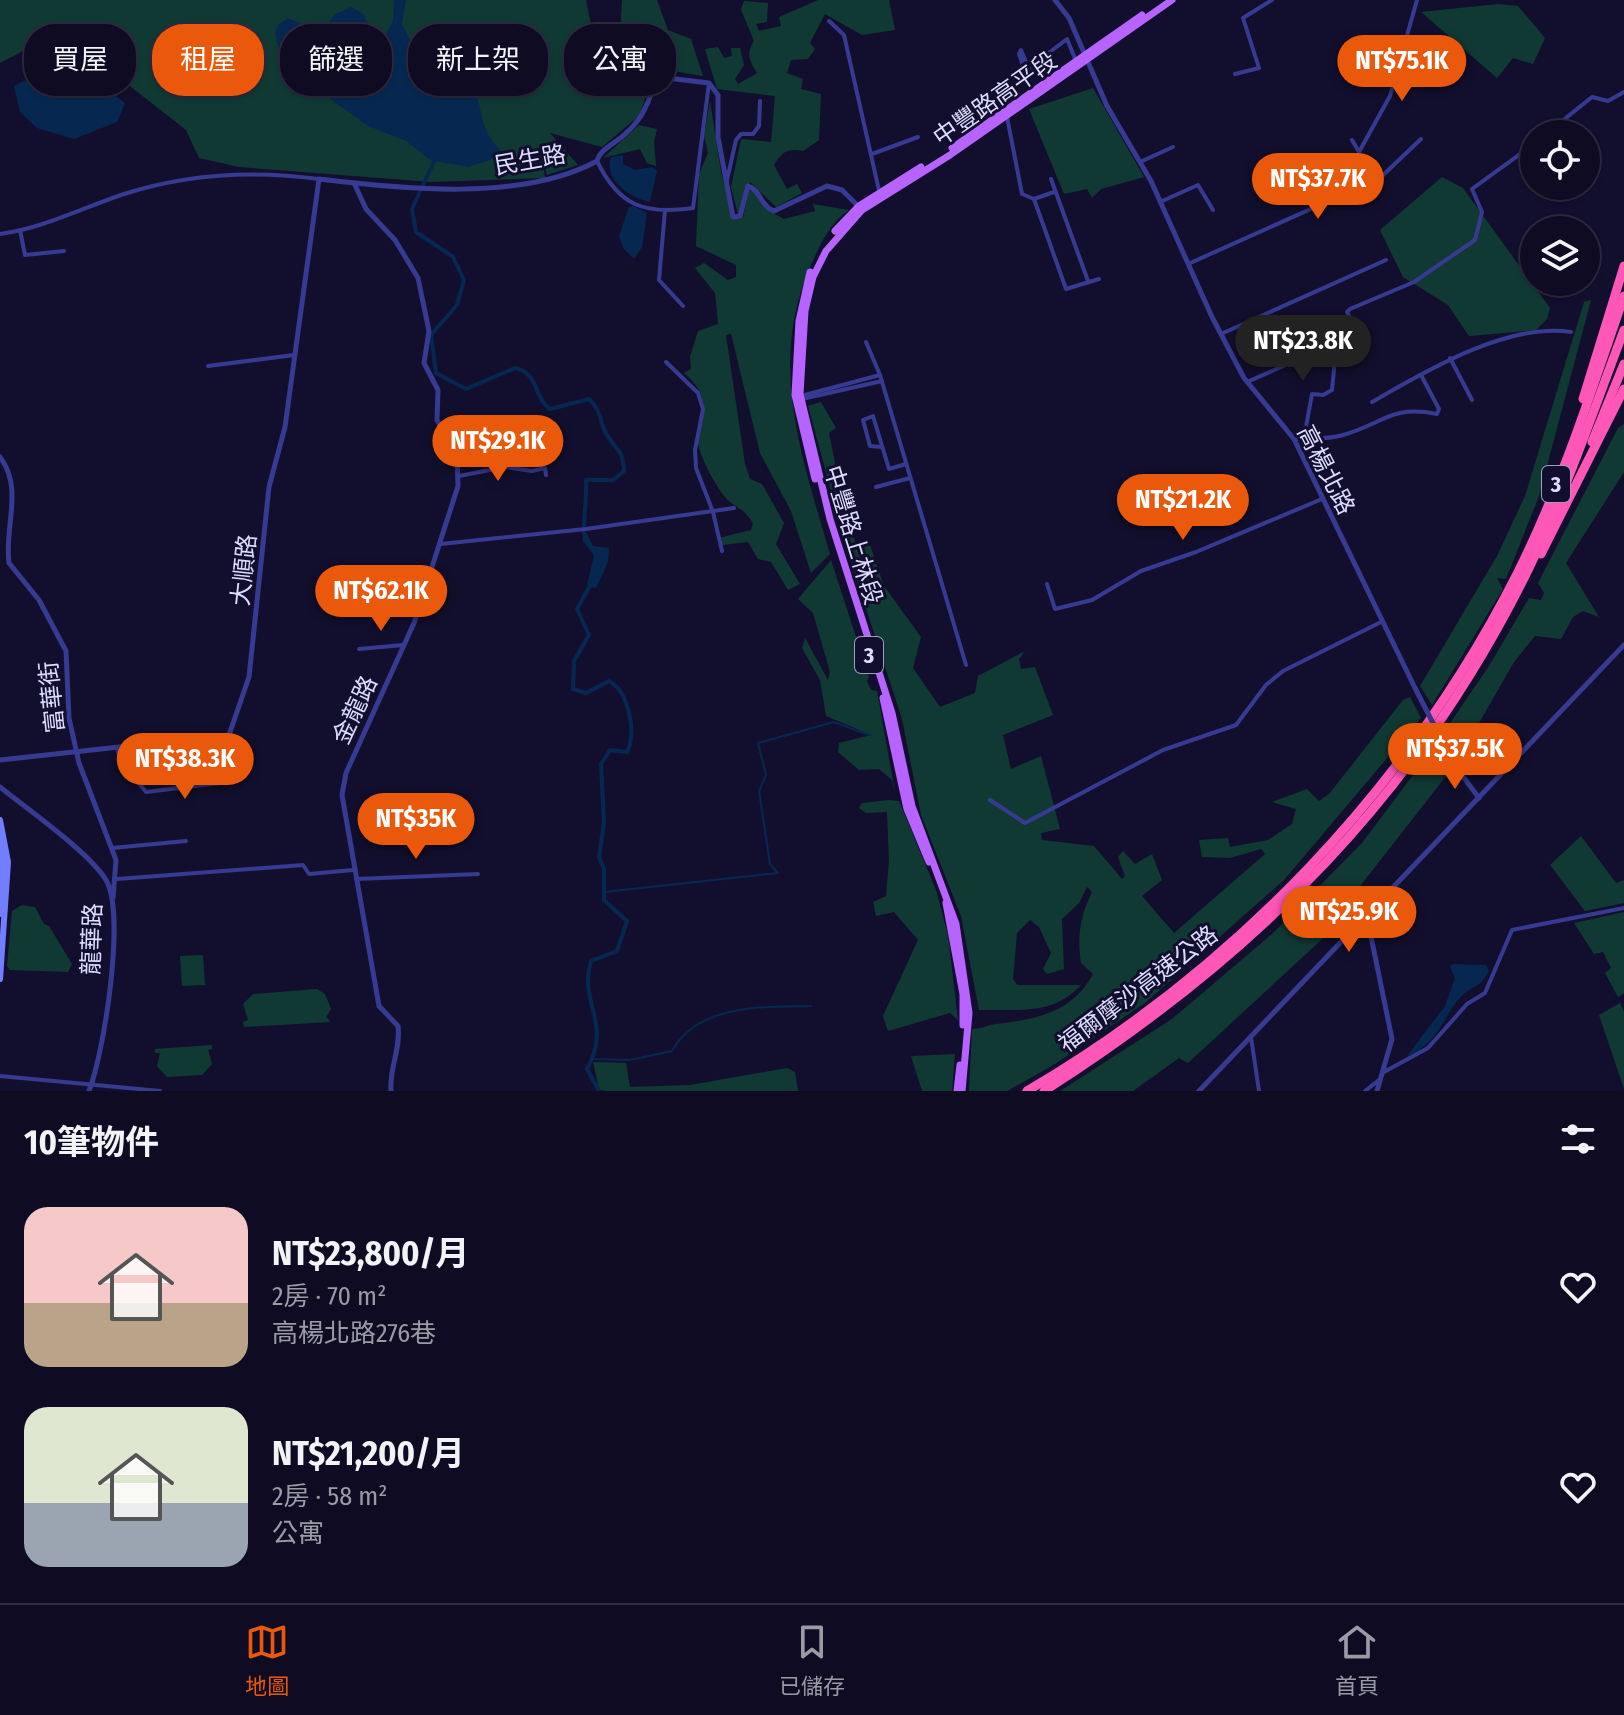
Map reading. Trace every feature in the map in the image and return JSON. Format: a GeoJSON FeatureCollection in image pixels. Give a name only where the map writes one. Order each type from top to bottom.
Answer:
{"type":"FeatureCollection","features":[{"type":"Feature","properties":{"kind":"highway"},"geometry":{"type":"LineString","coordinates":[[1569,453],[1623,268]]}},
{"type":"Feature","properties":{"kind":"highway","name":"福爾摩沙高速公路"},"geometry":{"type":"LineString","coordinates":[[1027,1091],[1084,1057],[1181,988],[1241,938],[1354,818],[1418,735],[1500,606],[1545,513],[1624,296]]}},
{"type":"Feature","properties":{"kind":"highway","name":"福爾摩沙高速公路"},"geometry":{"type":"LineString","coordinates":[[1044,1091],[1167,1009],[1267,924],[1371,812],[1427,738],[1494,634],[1558,502],[1624,330]]}},
{"type":"Feature","properties":{"kind":"highway"},"geometry":{"type":"LineString","coordinates":[[1576,485],[1623,367]]}},
{"type":"Feature","properties":{"kind":"highway"},"geometry":{"type":"LineString","coordinates":[[1494,634],[1532,571],[1624,389]]}},
{"type":"Feature","properties":{"kind":"main road","name":"中豐路高平段"},"geometry":{"type":"LineString","coordinates":[[840,228],[860,208],[1005,114],[1164,0]]}},
{"type":"Feature","properties":{"kind":"main road","name":"中豐路高平段"},"geometry":{"type":"LineString","coordinates":[[1005,114],[1032,92],[1172,0]]}},
{"type":"Feature","properties":{"kind":"main road","name":"中豐路上林段"},"geometry":{"type":"LineString","coordinates":[[840,228],[813,277],[802,320],[799,398],[826,522],[882,696],[907,809],[947,909],[963,1003],[960,1091]]}},
{"type":"Feature","properties":{"kind":"main road"},"geometry":{"type":"LineString","coordinates":[[0,820],[8,876],[0,979]]}},
{"type":"Feature","properties":{"kind":"main road"},"geometry":{"type":"LineString","coordinates":[[0,914],[2,842]]}},
{"type":"Feature","properties":{"kind":"street","name":"高楊北路"},"geometry":{"type":"LineString","coordinates":[[1055,0],[1069,18],[1082,59],[1140,162],[1221,334],[1247,382],[1294,439],[1381,622],[1455,766],[1479,798]]}},
{"type":"Feature","properties":{"kind":"street"},"geometry":{"type":"LineString","coordinates":[[1235,74],[1259,66],[1243,18],[1272,0]]}},
{"type":"Feature","properties":{"kind":"street"},"geometry":{"type":"LineString","coordinates":[[1352,140],[1359,152],[1390,96],[1417,0]]}},
{"type":"Feature","properties":{"kind":"street"},"geometry":{"type":"LineString","coordinates":[[829,21],[844,35],[880,194]]}},
{"type":"Feature","properties":{"kind":"street"},"geometry":{"type":"LineString","coordinates":[[1042,58],[1067,39],[1082,59]]}},
{"type":"Feature","properties":{"kind":"street"},"geometry":{"type":"LineString","coordinates":[[1025,72],[1029,69],[1021,50],[1019,54],[1025,72],[1032,92]]}},
{"type":"Feature","properties":{"kind":"street","name":"民生路"},"geometry":{"type":"LineString","coordinates":[[0,234],[76,214],[109,199],[167,181],[251,172],[431,189],[509,186],[567,174],[597,161],[598,155],[643,115],[659,77],[709,83]]}},
{"type":"Feature","properties":{"kind":"street"},"geometry":{"type":"LineString","coordinates":[[597,161],[610,187],[624,199],[647,209],[693,208],[709,83]]}},
{"type":"Feature","properties":{"kind":"street"},"geometry":{"type":"LineString","coordinates":[[709,83],[718,95],[718,137],[735,218],[741,213],[748,186],[755,190],[766,207],[774,211],[827,186],[842,190],[860,208]]}},
{"type":"Feature","properties":{"kind":"street"},"geometry":{"type":"LineString","coordinates":[[1563,120],[1592,97],[1608,101],[1624,92]]}},
{"type":"Feature","properties":{"kind":"street"},"geometry":{"type":"LineString","coordinates":[[726,186],[736,140],[741,134],[753,134],[759,126],[760,101]]}},
{"type":"Feature","properties":{"kind":"street"},"geometry":{"type":"LineString","coordinates":[[1005,114],[1021,190],[1032,200],[1066,289],[1099,279]]}},
{"type":"Feature","properties":{"kind":"street"},"geometry":{"type":"LineString","coordinates":[[870,155],[918,137]]}},
{"type":"Feature","properties":{"kind":"street"},"geometry":{"type":"LineString","coordinates":[[1188,264],[1380,178],[1421,139]]}},
{"type":"Feature","properties":{"kind":"street"},"geometry":{"type":"LineString","coordinates":[[1140,162],[1173,147]]}},
{"type":"Feature","properties":{"kind":"street"},"geometry":{"type":"LineString","coordinates":[[1247,382],[1358,333],[1347,312],[1350,309],[1414,282],[1475,240],[1482,212],[1472,189],[1520,154]]}},
{"type":"Feature","properties":{"kind":"street","name":"大順路"},"geometry":{"type":"LineString","coordinates":[[0,760],[229,735],[249,677],[265,557],[269,487],[285,427],[297,355],[319,179]]}},
{"type":"Feature","properties":{"kind":"street"},"geometry":{"type":"LineString","coordinates":[[1051,179],[1088,281]]}},
{"type":"Feature","properties":{"kind":"street"},"geometry":{"type":"LineString","coordinates":[[354,183],[366,209],[395,240],[418,278],[429,331],[424,363],[438,390],[435,415],[457,455],[459,476],[505,467],[532,471],[545,468],[546,475]]}},
{"type":"Feature","properties":{"kind":"street"},"geometry":{"type":"LineString","coordinates":[[1160,202],[1198,185],[1213,210]]}},
{"type":"Feature","properties":{"kind":"street"},"geometry":{"type":"LineString","coordinates":[[1032,200],[1054,192]]}},
{"type":"Feature","properties":{"kind":"street"},"geometry":{"type":"LineString","coordinates":[[665,209],[659,280],[683,306]]}},
{"type":"Feature","properties":{"kind":"street"},"geometry":{"type":"LineString","coordinates":[[20,230],[25,255],[64,251]]}},
{"type":"Feature","properties":{"kind":"street"},"geometry":{"type":"LineString","coordinates":[[1221,334],[1386,260]]}},
{"type":"Feature","properties":{"kind":"street"},"geometry":{"type":"LineString","coordinates":[[1372,402],[1450,358],[1546,328],[1571,332]]}},
{"type":"Feature","properties":{"kind":"street"},"geometry":{"type":"LineString","coordinates":[[866,342],[881,378],[966,665]]}},
{"type":"Feature","properties":{"kind":"street"},"geometry":{"type":"LineString","coordinates":[[1294,439],[1306,427],[1312,394],[1323,395],[1332,390],[1335,359],[1332,344]]}},
{"type":"Feature","properties":{"kind":"street"},"geometry":{"type":"LineString","coordinates":[[208,366],[297,355]]}},
{"type":"Feature","properties":{"kind":"street"},"geometry":{"type":"LineString","coordinates":[[1450,358],[1472,400]]}},
{"type":"Feature","properties":{"kind":"street"},"geometry":{"type":"LineString","coordinates":[[666,362],[688,381],[703,409],[695,450],[696,468],[713,512],[722,551]]}},
{"type":"Feature","properties":{"kind":"street"},"geometry":{"type":"LineString","coordinates":[[1294,439],[1342,436],[1404,410],[1418,409],[1437,414],[1439,409],[1420,375]]}},
{"type":"Feature","properties":{"kind":"street"},"geometry":{"type":"LineString","coordinates":[[799,398],[881,378]]}},
{"type":"Feature","properties":{"kind":"street"},"geometry":{"type":"LineString","coordinates":[[882,447],[870,446],[863,420],[873,416],[889,469],[906,464]]}},
{"type":"Feature","properties":{"kind":"street","name":"富華街"},"geometry":{"type":"LineString","coordinates":[[0,457],[9,472],[13,494],[9,563],[39,600],[66,651],[69,718],[77,752],[112,848],[117,879],[113,898]]}},
{"type":"Feature","properties":{"kind":"street","name":"金龍路"},"geometry":{"type":"LineString","coordinates":[[391,1091],[398,1026],[379,1006],[353,870],[343,786],[364,732],[405,645],[441,544],[459,476]]}},
{"type":"Feature","properties":{"kind":"street"},"geometry":{"type":"LineString","coordinates":[[876,487],[910,478]]}},
{"type":"Feature","properties":{"kind":"street"},"geometry":{"type":"LineString","coordinates":[[1047,584],[1055,609],[1092,600],[1141,571],[1196,552],[1322,499]]}},
{"type":"Feature","properties":{"kind":"street"},"geometry":{"type":"LineString","coordinates":[[441,544],[584,530],[734,508]]}},
{"type":"Feature","properties":{"kind":"street"},"geometry":{"type":"LineString","coordinates":[[990,800],[1025,823],[1163,750],[1236,725],[1266,685],[1283,671],[1381,622]]}},
{"type":"Feature","properties":{"kind":"street"},"geometry":{"type":"LineString","coordinates":[[359,649],[405,645]]}},
{"type":"Feature","properties":{"kind":"street"},"geometry":{"type":"LineString","coordinates":[[1199,1091],[1624,645]]}},
{"type":"Feature","properties":{"kind":"street"},"geometry":{"type":"LineString","coordinates":[[117,749],[125,767],[146,792],[220,783]]}},
{"type":"Feature","properties":{"kind":"street"},"geometry":{"type":"LineString","coordinates":[[125,767],[230,753]]}},
{"type":"Feature","properties":{"kind":"street","name":"龍華路"},"geometry":{"type":"LineString","coordinates":[[0,787],[92,864],[106,880],[113,898],[115,928],[104,1024],[90,1088]]}},
{"type":"Feature","properties":{"kind":"street"},"geometry":{"type":"LineString","coordinates":[[112,848],[186,841]]}},
{"type":"Feature","properties":{"kind":"street"},"geometry":{"type":"LineString","coordinates":[[117,879],[303,865],[309,874],[353,870]]}},
{"type":"Feature","properties":{"kind":"street"},"geometry":{"type":"LineString","coordinates":[[355,879],[478,874]]}},
{"type":"Feature","properties":{"kind":"street"},"geometry":{"type":"LineString","coordinates":[[1365,1091],[1382,1075],[1428,1048],[1467,1004],[1485,993],[1512,930],[1624,908]]}},
{"type":"Feature","properties":{"kind":"street"},"geometry":{"type":"LineString","coordinates":[[1367,916],[1369,937],[1391,1021],[1391,1046],[1377,1091]]}},
{"type":"Feature","properties":{"kind":"street"},"geometry":{"type":"LineString","coordinates":[[1251,1037],[1259,1091]]}},
{"type":"Feature","properties":{"kind":"street"},"geometry":{"type":"LineString","coordinates":[[0,1076],[90,1088],[160,1091]]}},
{"type":"Feature","properties":{"kind":"green space"},"geometry":{"type":"Polygon","coordinates":[[[0,0],[586,0],[591,24],[564,24],[564,96],[646,96],[640,115],[602,147],[550,133],[578,165],[547,175],[542,157],[545,178],[431,182],[239,167],[199,158],[186,130],[136,91],[136,24],[24,24],[24,51],[0,63],[0,0]]]}},
{"type":"Feature","properties":{"kind":"green space"},"geometry":{"type":"Polygon","coordinates":[[[622,0],[657,0],[666,24],[621,24],[622,0]]]}},
{"type":"Feature","properties":{"kind":"green space"},"geometry":{"type":"Polygon","coordinates":[[[818,0],[889,0],[895,30],[862,35],[825,14],[810,43],[815,49],[808,59],[791,60],[787,73],[803,79],[801,89],[821,94],[819,140],[803,151],[786,152],[774,165],[787,189],[797,184],[802,193],[776,207],[750,182],[738,214],[731,187],[741,139],[771,142],[775,96],[717,89],[705,49],[718,47],[724,58],[732,56],[731,48],[740,48],[744,65],[735,79],[738,84],[757,73],[750,57],[754,41],[741,10],[744,1],[768,3],[767,22],[756,24],[759,31],[781,26],[779,17],[818,0]]]}},
{"type":"Feature","properties":{"kind":"green space"},"geometry":{"type":"Polygon","coordinates":[[[1498,4],[1518,6],[1545,38],[1533,64],[1513,58],[1497,78],[1421,12],[1498,4]]]}},
{"type":"Feature","properties":{"kind":"green space"},"geometry":{"type":"Polygon","coordinates":[[[676,33],[691,39],[703,76],[676,72],[676,33]]]}},
{"type":"Feature","properties":{"kind":"green space"},"geometry":{"type":"Polygon","coordinates":[[[1093,88],[1144,177],[1101,189],[1092,198],[1087,189],[1064,194],[1029,109],[1093,88]]]}},
{"type":"Feature","properties":{"kind":"green space"},"geometry":{"type":"Polygon","coordinates":[[[710,101],[721,172],[734,218],[743,217],[749,191],[755,191],[773,213],[784,219],[815,211],[813,204],[849,210],[831,228],[811,265],[798,302],[791,338],[790,374],[800,446],[830,554],[811,573],[791,511],[760,453],[731,334],[726,335],[745,464],[750,479],[762,484],[784,523],[776,544],[800,584],[788,590],[771,562],[758,559],[748,542],[723,545],[719,538],[751,530],[753,523],[726,498],[707,467],[697,437],[702,410],[700,393],[684,373],[691,369],[690,357],[698,331],[718,324],[715,293],[695,268],[704,263],[728,280],[736,277],[736,265],[696,246],[699,174],[708,153],[704,136],[710,101]]]}},
{"type":"Feature","properties":{"kind":"green space"},"geometry":{"type":"Polygon","coordinates":[[[639,125],[657,129],[654,142],[656,166],[647,163],[640,149],[603,158],[639,125]]]}},
{"type":"Feature","properties":{"kind":"green space"},"geometry":{"type":"Polygon","coordinates":[[[1442,177],[1463,188],[1520,267],[1520,296],[1541,296],[1550,308],[1547,319],[1536,330],[1469,336],[1448,305],[1403,277],[1380,230],[1442,177]]]}},
{"type":"Feature","properties":{"kind":"green space"},"geometry":{"type":"Polygon","coordinates":[[[1591,300],[1539,496],[1506,579],[1497,578],[1503,589],[1432,705],[1420,686],[1497,556],[1525,496],[1584,302],[1591,300]]]}},
{"type":"Feature","properties":{"kind":"green space"},"geometry":{"type":"Polygon","coordinates":[[[821,402],[836,428],[829,433],[848,527],[858,547],[869,542],[884,586],[921,637],[913,668],[940,707],[975,693],[978,676],[1025,651],[1019,659],[1021,669],[1035,667],[1053,715],[1003,735],[1011,769],[1041,756],[1060,829],[1041,833],[1042,840],[1094,846],[1122,879],[1125,876],[1118,857],[1123,851],[1135,864],[1152,854],[1162,880],[1142,896],[1174,933],[1265,854],[1261,849],[1230,858],[1202,857],[1199,840],[1228,838],[1230,847],[1268,840],[1292,824],[1296,809],[1272,802],[1307,789],[1319,801],[1329,794],[1403,700],[1410,697],[1421,718],[1284,880],[1145,1003],[1055,1064],[1007,1091],[969,1091],[972,1029],[1026,1020],[1052,1012],[1075,998],[1093,974],[1081,963],[1079,944],[1082,918],[1092,892],[1087,887],[1079,903],[1062,919],[1064,969],[1047,974],[1043,969],[1051,953],[1039,927],[1030,920],[1017,933],[1013,979],[1017,985],[1081,985],[1059,1002],[1047,1006],[1022,1010],[979,1010],[961,916],[921,815],[902,719],[848,553],[808,406],[821,402]]]}},
{"type":"Feature","properties":{"kind":"green space"},"geometry":{"type":"Polygon","coordinates":[[[1624,424],[1624,472],[1566,563],[1599,617],[1583,611],[1573,617],[1561,639],[1535,636],[1514,662],[1459,758],[1446,729],[1489,666],[1529,598],[1541,600],[1544,593],[1538,583],[1618,428],[1624,424]]]}},
{"type":"Feature","properties":{"kind":"green space"},"geometry":{"type":"Polygon","coordinates":[[[831,560],[869,677],[867,681],[871,690],[877,691],[895,792],[892,780],[879,769],[859,770],[838,752],[839,743],[871,735],[826,716],[820,680],[802,648],[805,638],[828,680],[830,672],[813,613],[798,599],[831,560]]]}},
{"type":"Feature","properties":{"kind":"green space"},"geometry":{"type":"Polygon","coordinates":[[[1434,747],[1450,771],[1357,890],[1332,930],[1188,1063],[1179,1058],[1133,1091],[1060,1091],[1172,1019],[1272,934],[1362,843],[1434,747]]]}},
{"type":"Feature","properties":{"kind":"green space"},"geometry":{"type":"Polygon","coordinates":[[[899,801],[936,890],[948,935],[958,1020],[950,1013],[888,1031],[883,1016],[918,940],[894,912],[876,916],[873,902],[886,896],[889,861],[887,812],[866,813],[859,808],[862,803],[899,801]]]}},
{"type":"Feature","properties":{"kind":"green space"},"geometry":{"type":"Polygon","coordinates":[[[1581,836],[1616,883],[1624,880],[1624,903],[1585,911],[1550,865],[1581,836]]]}},
{"type":"Feature","properties":{"kind":"green space"},"geometry":{"type":"Polygon","coordinates":[[[22,905],[35,907],[44,924],[49,926],[72,964],[68,972],[10,970],[7,966],[12,911],[22,905]]]}},
{"type":"Feature","properties":{"kind":"green space"},"geometry":{"type":"Polygon","coordinates":[[[1624,912],[1624,993],[1618,997],[1605,973],[1611,968],[1603,952],[1594,954],[1574,923],[1624,912]]]}},
{"type":"Feature","properties":{"kind":"green space"},"geometry":{"type":"Polygon","coordinates":[[[203,955],[205,985],[182,986],[180,956],[203,955]]]}},
{"type":"Feature","properties":{"kind":"green space"},"geometry":{"type":"Polygon","coordinates":[[[317,989],[325,994],[331,1009],[326,1017],[331,1022],[244,1027],[243,1022],[248,1020],[243,1004],[253,994],[317,989]]]}},
{"type":"Feature","properties":{"kind":"green space"},"geometry":{"type":"Polygon","coordinates":[[[1620,1003],[1624,1012],[1624,1089],[1599,1015],[1620,1003]]]}},
{"type":"Feature","properties":{"kind":"green space"},"geometry":{"type":"Polygon","coordinates":[[[212,1045],[212,1049],[208,1050],[212,1064],[202,1075],[167,1077],[157,1066],[160,1053],[155,1053],[155,1049],[212,1045]]]}},
{"type":"Feature","properties":{"kind":"green space"},"geometry":{"type":"Polygon","coordinates":[[[955,1054],[952,1091],[922,1091],[911,1056],[955,1054]]]}},
{"type":"Feature","properties":{"kind":"green space"},"geometry":{"type":"Polygon","coordinates":[[[593,1062],[626,1063],[630,1087],[690,1085],[787,1068],[795,1072],[798,1091],[605,1091],[599,1089],[593,1062]]]}},
{"type":"Feature","properties":{"kind":"water"},"geometry":{"type":"Polygon","coordinates":[[[394,0],[406,0],[402,24],[408,36],[408,96],[477,96],[485,127],[502,152],[499,157],[468,167],[430,160],[406,141],[368,126],[326,96],[392,96],[394,0]]]}},
{"type":"Feature","properties":{"kind":"water"},"geometry":{"type":"Polygon","coordinates":[[[351,7],[364,14],[368,24],[327,24],[335,14],[351,7]]]}},
{"type":"Feature","properties":{"kind":"water"},"geometry":{"type":"Polygon","coordinates":[[[288,18],[302,24],[280,24],[280,53],[275,34],[278,25],[288,18]]]}},
{"type":"Feature","properties":{"kind":"water"},"geometry":{"type":"Polygon","coordinates":[[[24,81],[24,96],[116,96],[125,103],[117,122],[74,139],[37,128],[20,112],[14,86],[24,81]]]}},
{"type":"Feature","properties":{"kind":"water"},"geometry":{"type":"Polygon","coordinates":[[[623,155],[623,164],[635,170],[652,167],[657,171],[650,202],[635,197],[615,181],[611,174],[611,157],[623,155]]]}},
{"type":"Feature","properties":{"kind":"water"},"geometry":{"type":"Polygon","coordinates":[[[634,206],[647,213],[642,247],[634,259],[624,249],[619,236],[629,207],[634,206]]]}},
{"type":"Feature","properties":{"kind":"water"},"geometry":{"type":"Polygon","coordinates":[[[582,531],[586,532],[593,546],[609,548],[608,562],[596,588],[587,586],[594,555],[583,541],[582,531]]]}},
{"type":"Feature","properties":{"kind":"water"},"geometry":{"type":"Polygon","coordinates":[[[1486,965],[1489,971],[1480,983],[1460,998],[1428,1043],[1407,1056],[1445,1006],[1455,978],[1450,966],[1486,965]]]}},
{"type":"Feature","properties":{"kind":"waterway"},"geometry":{"type":"LineString","coordinates":[[436,157],[412,209],[416,232],[453,257],[464,280],[457,305],[431,335],[436,373],[466,389],[515,368],[529,375],[550,409],[589,399],[619,452],[624,471],[613,480],[586,480],[584,530]]}},
{"type":"Feature","properties":{"kind":"waterway"},"geometry":{"type":"LineString","coordinates":[[592,582],[577,609],[589,635],[574,661],[573,689],[586,693],[609,681],[622,694],[631,724],[627,752],[610,750],[601,764],[604,822],[599,857],[604,869],[604,900],[627,921],[617,951],[591,961],[588,976],[597,1039],[587,1069],[599,1091]]}},
{"type":"Feature","properties":{"kind":"waterway"},"geometry":{"type":"LineString","coordinates":[[604,892],[778,873],[770,864],[759,791],[766,775],[758,743],[834,722],[869,735]]}},
{"type":"Feature","properties":{"kind":"waterway"},"geometry":{"type":"LineString","coordinates":[[592,1059],[630,1060],[672,1051],[683,1036],[698,1024],[733,1011],[811,1006]]}}]}
